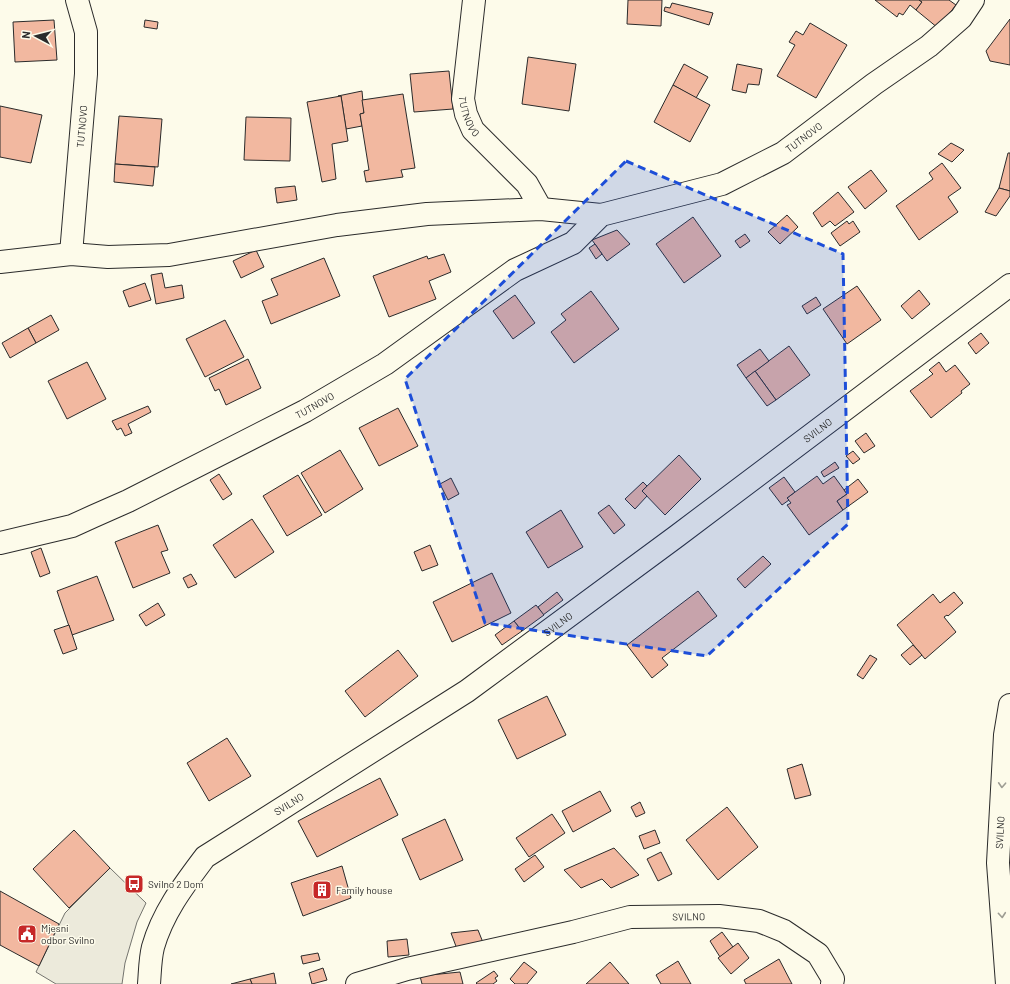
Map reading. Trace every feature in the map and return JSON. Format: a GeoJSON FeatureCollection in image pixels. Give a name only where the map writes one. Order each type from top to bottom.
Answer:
{"type":"FeatureCollection","features":[{"type":"Feature","properties":{"kind":"main road","name":"TUTNOVO"},"geometry":{"type":"LineString","coordinates":[[70,254],[86,74],[86,32],[77,0]]}},
{"type":"Feature","properties":{"kind":"main road","name":"TUTNOVO"},"geometry":{"type":"LineString","coordinates":[[474,0],[463,99],[466,114],[473,130],[527,184],[541,209]]}},
{"type":"Feature","properties":{"kind":"main road","name":"TUTNOVO"},"geometry":{"type":"LineString","coordinates":[[0,262],[70,254],[108,258],[169,255],[337,225],[427,214],[541,209],[601,215],[722,184],[783,153],[874,84],[929,46],[961,18],[973,0]]}},
{"type":"Feature","properties":{"kind":"main road","name":"TUTNOVO"},"geometry":{"type":"LineString","coordinates":[[0,543],[72,526],[128,501],[305,411],[385,364],[515,270],[573,243],[601,215]]}},
{"type":"Feature","properties":{"kind":"main road","name":"SVILNO"},"geometry":{"type":"LineString","coordinates":[[149,984],[153,948],[163,919],[179,892],[205,857],[468,691],[683,532],[1010,285]]}},
{"type":"Feature","properties":{"kind":"main road","name":"SVILNO"},"geometry":{"type":"LineString","coordinates":[[1008,984],[998,863],[1005,735],[1010,705]]}},
{"type":"Feature","properties":{"kind":"main road","name":"SVILNO"},"geometry":{"type":"LineString","coordinates":[[357,984],[407,969],[573,932],[630,917],[719,916],[759,921],[784,931],[818,954],[833,979],[832,984]]}},
{"type":"Feature","properties":{"kind":"highlighted area"},"geometry":{"type":"Polygon","coordinates":[[[626,161],[843,254],[848,524],[707,656],[485,623],[405,379],[626,161]]]}},
{"type":"Feature","properties":{"kind":"shaded area"},"geometry":{"type":"Polygon","coordinates":[[[110,868],[146,903],[137,922],[125,963],[122,984],[56,984],[36,972],[65,913],[110,868]]]}},
{"type":"Feature","properties":{"kind":"building"},"geometry":{"type":"Polygon","coordinates":[[[628,0],[662,0],[661,26],[627,24],[628,0]]]}},
{"type":"Feature","properties":{"kind":"building"},"geometry":{"type":"Polygon","coordinates":[[[875,0],[919,0],[922,2],[916,10],[910,5],[903,15],[899,13],[897,17],[875,0]]]}},
{"type":"Feature","properties":{"kind":"building"},"geometry":{"type":"Polygon","coordinates":[[[919,0],[949,0],[956,5],[938,28],[916,10],[922,2],[919,0]]]}},
{"type":"Feature","properties":{"kind":"building"},"geometry":{"type":"Polygon","coordinates":[[[672,3],[713,13],[709,25],[664,11],[665,7],[670,8],[672,3]]]}},
{"type":"Feature","properties":{"kind":"building"},"geometry":{"type":"Polygon","coordinates":[[[1010,19],[1010,65],[990,61],[986,51],[1010,19]]]}},
{"type":"Feature","properties":{"kind":"building"},"geometry":{"type":"Polygon","coordinates":[[[54,20],[57,60],[15,62],[13,22],[54,20]]]}},
{"type":"Feature","properties":{"kind":"building"},"geometry":{"type":"Polygon","coordinates":[[[145,20],[158,22],[157,29],[144,27],[145,20]]]}},
{"type":"Feature","properties":{"kind":"building"},"geometry":{"type":"Polygon","coordinates":[[[810,23],[847,45],[816,98],[777,76],[795,45],[789,42],[796,31],[803,35],[810,23]]]}},
{"type":"Feature","properties":{"kind":"building"},"geometry":{"type":"Polygon","coordinates":[[[528,57],[576,64],[569,111],[522,104],[528,57]]]}},
{"type":"Feature","properties":{"kind":"building"},"geometry":{"type":"Polygon","coordinates":[[[684,64],[708,77],[696,98],[673,85],[684,64]]]}},
{"type":"Feature","properties":{"kind":"building"},"geometry":{"type":"Polygon","coordinates":[[[737,64],[762,69],[759,85],[748,84],[746,93],[732,90],[737,64]]]}},
{"type":"Feature","properties":{"kind":"building"},"geometry":{"type":"Polygon","coordinates":[[[449,71],[453,109],[414,112],[410,74],[449,71]]]}},
{"type":"Feature","properties":{"kind":"building"},"geometry":{"type":"Polygon","coordinates":[[[673,85],[710,105],[690,142],[654,122],[673,85]]]}},
{"type":"Feature","properties":{"kind":"building"},"geometry":{"type":"Polygon","coordinates":[[[362,91],[364,113],[360,114],[362,126],[346,129],[341,96],[338,96],[362,91]]]}},
{"type":"Feature","properties":{"kind":"building"},"geometry":{"type":"Polygon","coordinates":[[[403,94],[415,168],[401,170],[403,177],[366,182],[364,171],[369,170],[360,114],[364,113],[362,100],[403,94]]]}},
{"type":"Feature","properties":{"kind":"building"},"geometry":{"type":"Polygon","coordinates":[[[341,96],[348,141],[332,144],[336,179],[322,182],[307,102],[341,96]]]}},
{"type":"Feature","properties":{"kind":"building"},"geometry":{"type":"Polygon","coordinates":[[[0,106],[42,115],[31,163],[0,157],[0,106]]]}},
{"type":"Feature","properties":{"kind":"building"},"geometry":{"type":"Polygon","coordinates":[[[119,116],[162,119],[158,167],[115,164],[119,116]]]}},
{"type":"Feature","properties":{"kind":"building"},"geometry":{"type":"Polygon","coordinates":[[[246,117],[291,118],[290,161],[244,160],[246,117]]]}},
{"type":"Feature","properties":{"kind":"building"},"geometry":{"type":"Polygon","coordinates":[[[951,143],[964,150],[952,162],[938,154],[951,143]]]}},
{"type":"Feature","properties":{"kind":"building"},"geometry":{"type":"Polygon","coordinates":[[[1008,153],[1010,153],[1010,191],[999,188],[1008,153]]]}},
{"type":"Feature","properties":{"kind":"building"},"geometry":{"type":"Polygon","coordinates":[[[942,163],[961,188],[948,197],[958,212],[919,240],[896,206],[933,179],[929,173],[942,163]]]}},
{"type":"Feature","properties":{"kind":"building"},"geometry":{"type":"Polygon","coordinates":[[[115,164],[155,167],[153,186],[114,182],[115,164]]]}},
{"type":"Feature","properties":{"kind":"building"},"geometry":{"type":"Polygon","coordinates":[[[871,170],[887,191],[865,209],[848,187],[871,170]]]}},
{"type":"Feature","properties":{"kind":"building"},"geometry":{"type":"Polygon","coordinates":[[[295,186],[297,200],[277,203],[275,188],[295,186]]]}},
{"type":"Feature","properties":{"kind":"building"},"geometry":{"type":"Polygon","coordinates":[[[999,188],[1010,191],[1010,196],[996,216],[985,212],[999,188]]]}},
{"type":"Feature","properties":{"kind":"building"},"geometry":{"type":"Polygon","coordinates":[[[838,192],[854,212],[835,226],[830,221],[822,227],[813,213],[838,192]]]}},
{"type":"Feature","properties":{"kind":"building"},"geometry":{"type":"Polygon","coordinates":[[[787,215],[798,227],[780,244],[768,232],[787,215]]]}},
{"type":"Feature","properties":{"kind":"building"},"geometry":{"type":"Polygon","coordinates":[[[693,217],[721,256],[684,283],[656,244],[693,217]]]}},
{"type":"Feature","properties":{"kind":"building"},"geometry":{"type":"Polygon","coordinates":[[[847,221],[849,224],[853,221],[860,232],[840,246],[831,233],[847,221]]]}},
{"type":"Feature","properties":{"kind":"building"},"geometry":{"type":"Polygon","coordinates":[[[617,230],[630,244],[607,261],[592,240],[617,230]]]}},
{"type":"Feature","properties":{"kind":"building"},"geometry":{"type":"Polygon","coordinates":[[[745,234],[750,241],[740,248],[735,241],[745,234]]]}},
{"type":"Feature","properties":{"kind":"building"},"geometry":{"type":"Polygon","coordinates":[[[595,244],[602,254],[596,259],[589,248],[595,244]]]}},
{"type":"Feature","properties":{"kind":"building"},"geometry":{"type":"Polygon","coordinates":[[[256,250],[264,267],[241,278],[233,261],[256,250]]]}},
{"type":"Feature","properties":{"kind":"building"},"geometry":{"type":"Polygon","coordinates":[[[444,254],[451,272],[429,281],[436,299],[389,317],[373,276],[427,256],[428,259],[444,254]]]}},
{"type":"Feature","properties":{"kind":"building"},"geometry":{"type":"Polygon","coordinates":[[[324,258],[340,296],[271,324],[262,301],[278,295],[271,279],[324,258]]]}},
{"type":"Feature","properties":{"kind":"building"},"geometry":{"type":"Polygon","coordinates":[[[162,273],[165,288],[182,285],[184,298],[156,304],[151,275],[162,273]]]}},
{"type":"Feature","properties":{"kind":"building"},"geometry":{"type":"Polygon","coordinates":[[[145,283],[151,300],[129,307],[123,291],[145,283]]]}},
{"type":"Feature","properties":{"kind":"building"},"geometry":{"type":"Polygon","coordinates":[[[857,286],[881,320],[847,344],[823,309],[857,286]]]}},
{"type":"Feature","properties":{"kind":"building"},"geometry":{"type":"Polygon","coordinates":[[[919,290],[930,304],[912,319],[901,306],[919,290]]]}},
{"type":"Feature","properties":{"kind":"building"},"geometry":{"type":"Polygon","coordinates":[[[591,291],[619,329],[574,363],[551,332],[566,320],[561,314],[591,291]]]}},
{"type":"Feature","properties":{"kind":"building"},"geometry":{"type":"Polygon","coordinates":[[[515,295],[535,323],[513,339],[493,311],[515,295]]]}},
{"type":"Feature","properties":{"kind":"building"},"geometry":{"type":"Polygon","coordinates":[[[816,297],[821,305],[807,314],[802,306],[816,297]]]}},
{"type":"Feature","properties":{"kind":"building"},"geometry":{"type":"Polygon","coordinates":[[[51,315],[59,330],[36,343],[28,328],[51,315]]]}},
{"type":"Feature","properties":{"kind":"building"},"geometry":{"type":"Polygon","coordinates":[[[225,320],[244,357],[205,377],[186,339],[225,320]]]}},
{"type":"Feature","properties":{"kind":"building"},"geometry":{"type":"Polygon","coordinates":[[[28,328],[36,343],[10,358],[2,343],[28,328]]]}},
{"type":"Feature","properties":{"kind":"building"},"geometry":{"type":"Polygon","coordinates":[[[981,333],[989,343],[976,354],[968,343],[981,333]]]}},
{"type":"Feature","properties":{"kind":"building"},"geometry":{"type":"Polygon","coordinates":[[[789,346],[810,375],[776,400],[755,371],[789,346]]]}},
{"type":"Feature","properties":{"kind":"building"},"geometry":{"type":"Polygon","coordinates":[[[760,349],[769,361],[746,378],[737,365],[760,349]]]}},
{"type":"Feature","properties":{"kind":"building"},"geometry":{"type":"Polygon","coordinates":[[[248,359],[261,388],[226,405],[219,389],[215,391],[209,378],[248,359]]]}},
{"type":"Feature","properties":{"kind":"building"},"geometry":{"type":"Polygon","coordinates":[[[87,362],[106,399],[67,419],[48,381],[87,362]]]}},
{"type":"Feature","properties":{"kind":"building"},"geometry":{"type":"Polygon","coordinates":[[[939,362],[946,372],[955,365],[970,384],[961,391],[962,393],[931,418],[910,391],[933,374],[929,370],[939,362]]]}},
{"type":"Feature","properties":{"kind":"building"},"geometry":{"type":"Polygon","coordinates":[[[755,371],[776,400],[767,406],[746,378],[755,371]]]}},
{"type":"Feature","properties":{"kind":"building"},"geometry":{"type":"Polygon","coordinates":[[[148,406],[151,412],[128,424],[132,433],[125,436],[121,428],[117,430],[112,421],[148,406]]]}},
{"type":"Feature","properties":{"kind":"building"},"geometry":{"type":"Polygon","coordinates":[[[398,408],[418,446],[379,466],[359,428],[398,408]]]}},
{"type":"Feature","properties":{"kind":"building"},"geometry":{"type":"Polygon","coordinates":[[[866,433],[875,446],[864,453],[855,441],[866,433]]]}},
{"type":"Feature","properties":{"kind":"building"},"geometry":{"type":"Polygon","coordinates":[[[340,450],[363,489],[325,513],[301,473],[340,450]]]}},
{"type":"Feature","properties":{"kind":"building"},"geometry":{"type":"Polygon","coordinates":[[[853,451],[860,459],[853,464],[846,456],[853,451]]]}},
{"type":"Feature","properties":{"kind":"building"},"geometry":{"type":"Polygon","coordinates":[[[679,455],[701,479],[665,515],[642,491],[679,455]]]}},
{"type":"Feature","properties":{"kind":"building"},"geometry":{"type":"Polygon","coordinates":[[[835,462],[839,468],[824,477],[821,472],[835,462]]]}},
{"type":"Feature","properties":{"kind":"building"},"geometry":{"type":"Polygon","coordinates":[[[219,474],[232,494],[223,500],[210,480],[219,474]]]}},
{"type":"Feature","properties":{"kind":"building"},"geometry":{"type":"Polygon","coordinates":[[[298,475],[322,515],[287,536],[263,496],[298,475]]]}},
{"type":"Feature","properties":{"kind":"building"},"geometry":{"type":"Polygon","coordinates":[[[817,476],[823,484],[834,476],[847,494],[837,501],[843,510],[809,535],[787,505],[791,503],[787,498],[817,476]]]}},
{"type":"Feature","properties":{"kind":"building"},"geometry":{"type":"Polygon","coordinates":[[[784,477],[795,492],[787,498],[789,500],[782,505],[769,488],[784,477]]]}},
{"type":"Feature","properties":{"kind":"building"},"geometry":{"type":"Polygon","coordinates":[[[451,478],[459,494],[448,500],[440,484],[451,478]]]}},
{"type":"Feature","properties":{"kind":"building"},"geometry":{"type":"Polygon","coordinates":[[[858,479],[868,492],[843,510],[837,501],[847,494],[844,490],[858,479]]]}},
{"type":"Feature","properties":{"kind":"building"},"geometry":{"type":"Polygon","coordinates":[[[643,482],[647,486],[642,491],[647,496],[635,509],[625,499],[643,482]]]}},
{"type":"Feature","properties":{"kind":"building"},"geometry":{"type":"Polygon","coordinates":[[[609,505],[625,525],[614,534],[598,513],[609,505]]]}},
{"type":"Feature","properties":{"kind":"building"},"geometry":{"type":"Polygon","coordinates":[[[561,510],[583,547],[548,568],[526,532],[561,510]]]}},
{"type":"Feature","properties":{"kind":"building"},"geometry":{"type":"Polygon","coordinates":[[[252,519],[274,552],[235,578],[213,545],[252,519]]]}},
{"type":"Feature","properties":{"kind":"building"},"geometry":{"type":"Polygon","coordinates":[[[158,525],[168,550],[161,552],[170,573],[133,588],[115,542],[158,525]]]}},
{"type":"Feature","properties":{"kind":"building"},"geometry":{"type":"Polygon","coordinates":[[[430,545],[438,565],[422,571],[414,552],[430,545]]]}},
{"type":"Feature","properties":{"kind":"building"},"geometry":{"type":"Polygon","coordinates":[[[41,548],[50,573],[40,577],[31,552],[41,548]]]}},
{"type":"Feature","properties":{"kind":"building"},"geometry":{"type":"Polygon","coordinates":[[[763,556],[771,564],[745,588],[737,579],[763,556]]]}},
{"type":"Feature","properties":{"kind":"building"},"geometry":{"type":"Polygon","coordinates":[[[492,573],[511,613],[452,642],[433,602],[492,573]]]}},
{"type":"Feature","properties":{"kind":"building"},"geometry":{"type":"Polygon","coordinates":[[[191,574],[197,584],[188,588],[183,578],[191,574]]]}},
{"type":"Feature","properties":{"kind":"building"},"geometry":{"type":"Polygon","coordinates":[[[97,576],[114,620],[72,635],[57,591],[97,576]]]}},
{"type":"Feature","properties":{"kind":"building"},"geometry":{"type":"Polygon","coordinates":[[[698,591],[717,616],[662,658],[668,665],[652,678],[627,645],[698,591]]]}},
{"type":"Feature","properties":{"kind":"building"},"geometry":{"type":"Polygon","coordinates":[[[557,592],[563,600],[543,615],[538,607],[557,592]]]}},
{"type":"Feature","properties":{"kind":"building"},"geometry":{"type":"Polygon","coordinates":[[[954,592],[963,603],[948,616],[947,615],[944,617],[956,632],[925,659],[897,625],[933,594],[940,603],[954,592]]]}},
{"type":"Feature","properties":{"kind":"building"},"geometry":{"type":"Polygon","coordinates":[[[158,603],[165,615],[146,626],[139,615],[158,603]]]}},
{"type":"Feature","properties":{"kind":"building"},"geometry":{"type":"Polygon","coordinates":[[[536,605],[544,615],[522,631],[514,621],[536,605]]]}},
{"type":"Feature","properties":{"kind":"building"},"geometry":{"type":"Polygon","coordinates":[[[514,621],[522,631],[502,645],[495,635],[514,621]]]}},
{"type":"Feature","properties":{"kind":"building"},"geometry":{"type":"Polygon","coordinates":[[[69,625],[77,649],[63,654],[54,630],[69,625]]]}},
{"type":"Feature","properties":{"kind":"building"},"geometry":{"type":"Polygon","coordinates":[[[913,645],[922,655],[910,665],[901,655],[913,645]]]}},
{"type":"Feature","properties":{"kind":"building"},"geometry":{"type":"Polygon","coordinates":[[[398,650],[418,676],[365,717],[345,691],[398,650]]]}},
{"type":"Feature","properties":{"kind":"building"},"geometry":{"type":"Polygon","coordinates":[[[870,655],[877,659],[863,679],[857,675],[870,655]]]}},
{"type":"Feature","properties":{"kind":"building"},"geometry":{"type":"Polygon","coordinates":[[[547,696],[566,735],[517,759],[498,720],[547,696]]]}},
{"type":"Feature","properties":{"kind":"building"},"geometry":{"type":"Polygon","coordinates":[[[227,738],[251,776],[209,801],[187,763],[227,738]]]}},
{"type":"Feature","properties":{"kind":"building"},"geometry":{"type":"Polygon","coordinates":[[[802,764],[811,795],[795,799],[787,769],[802,764]]]}},
{"type":"Feature","properties":{"kind":"building"},"geometry":{"type":"Polygon","coordinates":[[[380,778],[398,815],[317,857],[298,821],[380,778]]]}},
{"type":"Feature","properties":{"kind":"building"},"geometry":{"type":"Polygon","coordinates":[[[600,791],[611,811],[573,832],[562,811],[600,791]]]}},
{"type":"Feature","properties":{"kind":"building"},"geometry":{"type":"Polygon","coordinates":[[[640,802],[645,813],[636,817],[631,807],[640,802]]]}},
{"type":"Feature","properties":{"kind":"building"},"geometry":{"type":"Polygon","coordinates":[[[727,807],[758,847],[718,880],[686,840],[727,807]]]}},
{"type":"Feature","properties":{"kind":"building"},"geometry":{"type":"Polygon","coordinates":[[[552,814],[565,833],[529,857],[516,838],[552,814]]]}},
{"type":"Feature","properties":{"kind":"building"},"geometry":{"type":"Polygon","coordinates":[[[445,819],[463,860],[420,880],[402,839],[445,819]]]}},
{"type":"Feature","properties":{"kind":"building"},"geometry":{"type":"Polygon","coordinates":[[[74,830],[110,868],[69,908],[33,869],[74,830]]]}},
{"type":"Feature","properties":{"kind":"building"},"geometry":{"type":"Polygon","coordinates":[[[655,830],[660,843],[644,849],[639,836],[655,830]]]}},
{"type":"Feature","properties":{"kind":"building"},"geometry":{"type":"Polygon","coordinates":[[[614,848],[639,875],[611,888],[602,879],[581,888],[564,870],[614,848]]]}},
{"type":"Feature","properties":{"kind":"building"},"geometry":{"type":"Polygon","coordinates":[[[661,852],[672,874],[658,881],[647,859],[661,852]]]}},
{"type":"Feature","properties":{"kind":"building"},"geometry":{"type":"Polygon","coordinates":[[[535,855],[544,867],[524,882],[515,869],[535,855]]]}},
{"type":"Feature","properties":{"kind":"building","name":"Family house"},"geometry":{"type":"Polygon","coordinates":[[[342,866],[351,898],[303,916],[291,883],[342,866]]]}},
{"type":"Feature","properties":{"kind":"building","name":"Mjesni odbor Svilno"},"geometry":{"type":"Polygon","coordinates":[[[0,891],[59,924],[39,966],[0,945],[0,891]]]}},
{"type":"Feature","properties":{"kind":"building"},"geometry":{"type":"Polygon","coordinates":[[[478,930],[484,945],[457,949],[451,933],[478,930]]]}},
{"type":"Feature","properties":{"kind":"building"},"geometry":{"type":"Polygon","coordinates":[[[722,932],[733,947],[720,957],[710,941],[722,932]]]}},
{"type":"Feature","properties":{"kind":"building"},"geometry":{"type":"Polygon","coordinates":[[[407,939],[409,955],[388,957],[387,941],[407,939]]]}},
{"type":"Feature","properties":{"kind":"building"},"geometry":{"type":"Polygon","coordinates":[[[738,943],[749,958],[731,974],[718,958],[738,943]]]}},
{"type":"Feature","properties":{"kind":"building"},"geometry":{"type":"Polygon","coordinates":[[[318,953],[320,960],[303,964],[301,956],[318,953]]]}},
{"type":"Feature","properties":{"kind":"building"},"geometry":{"type":"Polygon","coordinates":[[[779,959],[792,984],[746,984],[744,980],[779,959]]]}},
{"type":"Feature","properties":{"kind":"building"},"geometry":{"type":"Polygon","coordinates":[[[678,961],[691,984],[661,984],[656,975],[678,961]]]}},
{"type":"Feature","properties":{"kind":"building"},"geometry":{"type":"Polygon","coordinates":[[[524,962],[537,972],[527,984],[515,984],[510,979],[524,962]]]}},
{"type":"Feature","properties":{"kind":"building"},"geometry":{"type":"Polygon","coordinates":[[[610,962],[629,984],[586,984],[610,962]]]}},
{"type":"Feature","properties":{"kind":"building"},"geometry":{"type":"Polygon","coordinates":[[[323,968],[327,980],[312,984],[309,973],[323,968]]]}},
{"type":"Feature","properties":{"kind":"building"},"geometry":{"type":"Polygon","coordinates":[[[494,971],[498,976],[495,978],[497,981],[493,984],[476,983],[494,971]]]}},
{"type":"Feature","properties":{"kind":"building"},"geometry":{"type":"Polygon","coordinates":[[[460,972],[463,984],[422,984],[420,976],[460,972]]]}},
{"type":"Feature","properties":{"kind":"building"},"geometry":{"type":"Polygon","coordinates":[[[274,973],[276,984],[252,984],[250,979],[274,973]]]}},
{"type":"Feature","properties":{"kind":"building"},"geometry":{"type":"Polygon","coordinates":[[[250,979],[252,984],[231,984],[250,979]]]}},
{"type":"Feature","properties":{"kind":"place","name":"Svilno 2 Dom"},"geometry":{"type":"Point","coordinates":[134,884]}},
{"type":"Feature","properties":{"kind":"place","name":"Family house"},"geometry":{"type":"Point","coordinates":[322,890]}},
{"type":"Feature","properties":{"kind":"place","name":"Mjesni odbor Svilno"},"geometry":{"type":"Point","coordinates":[27,934]}}]}
